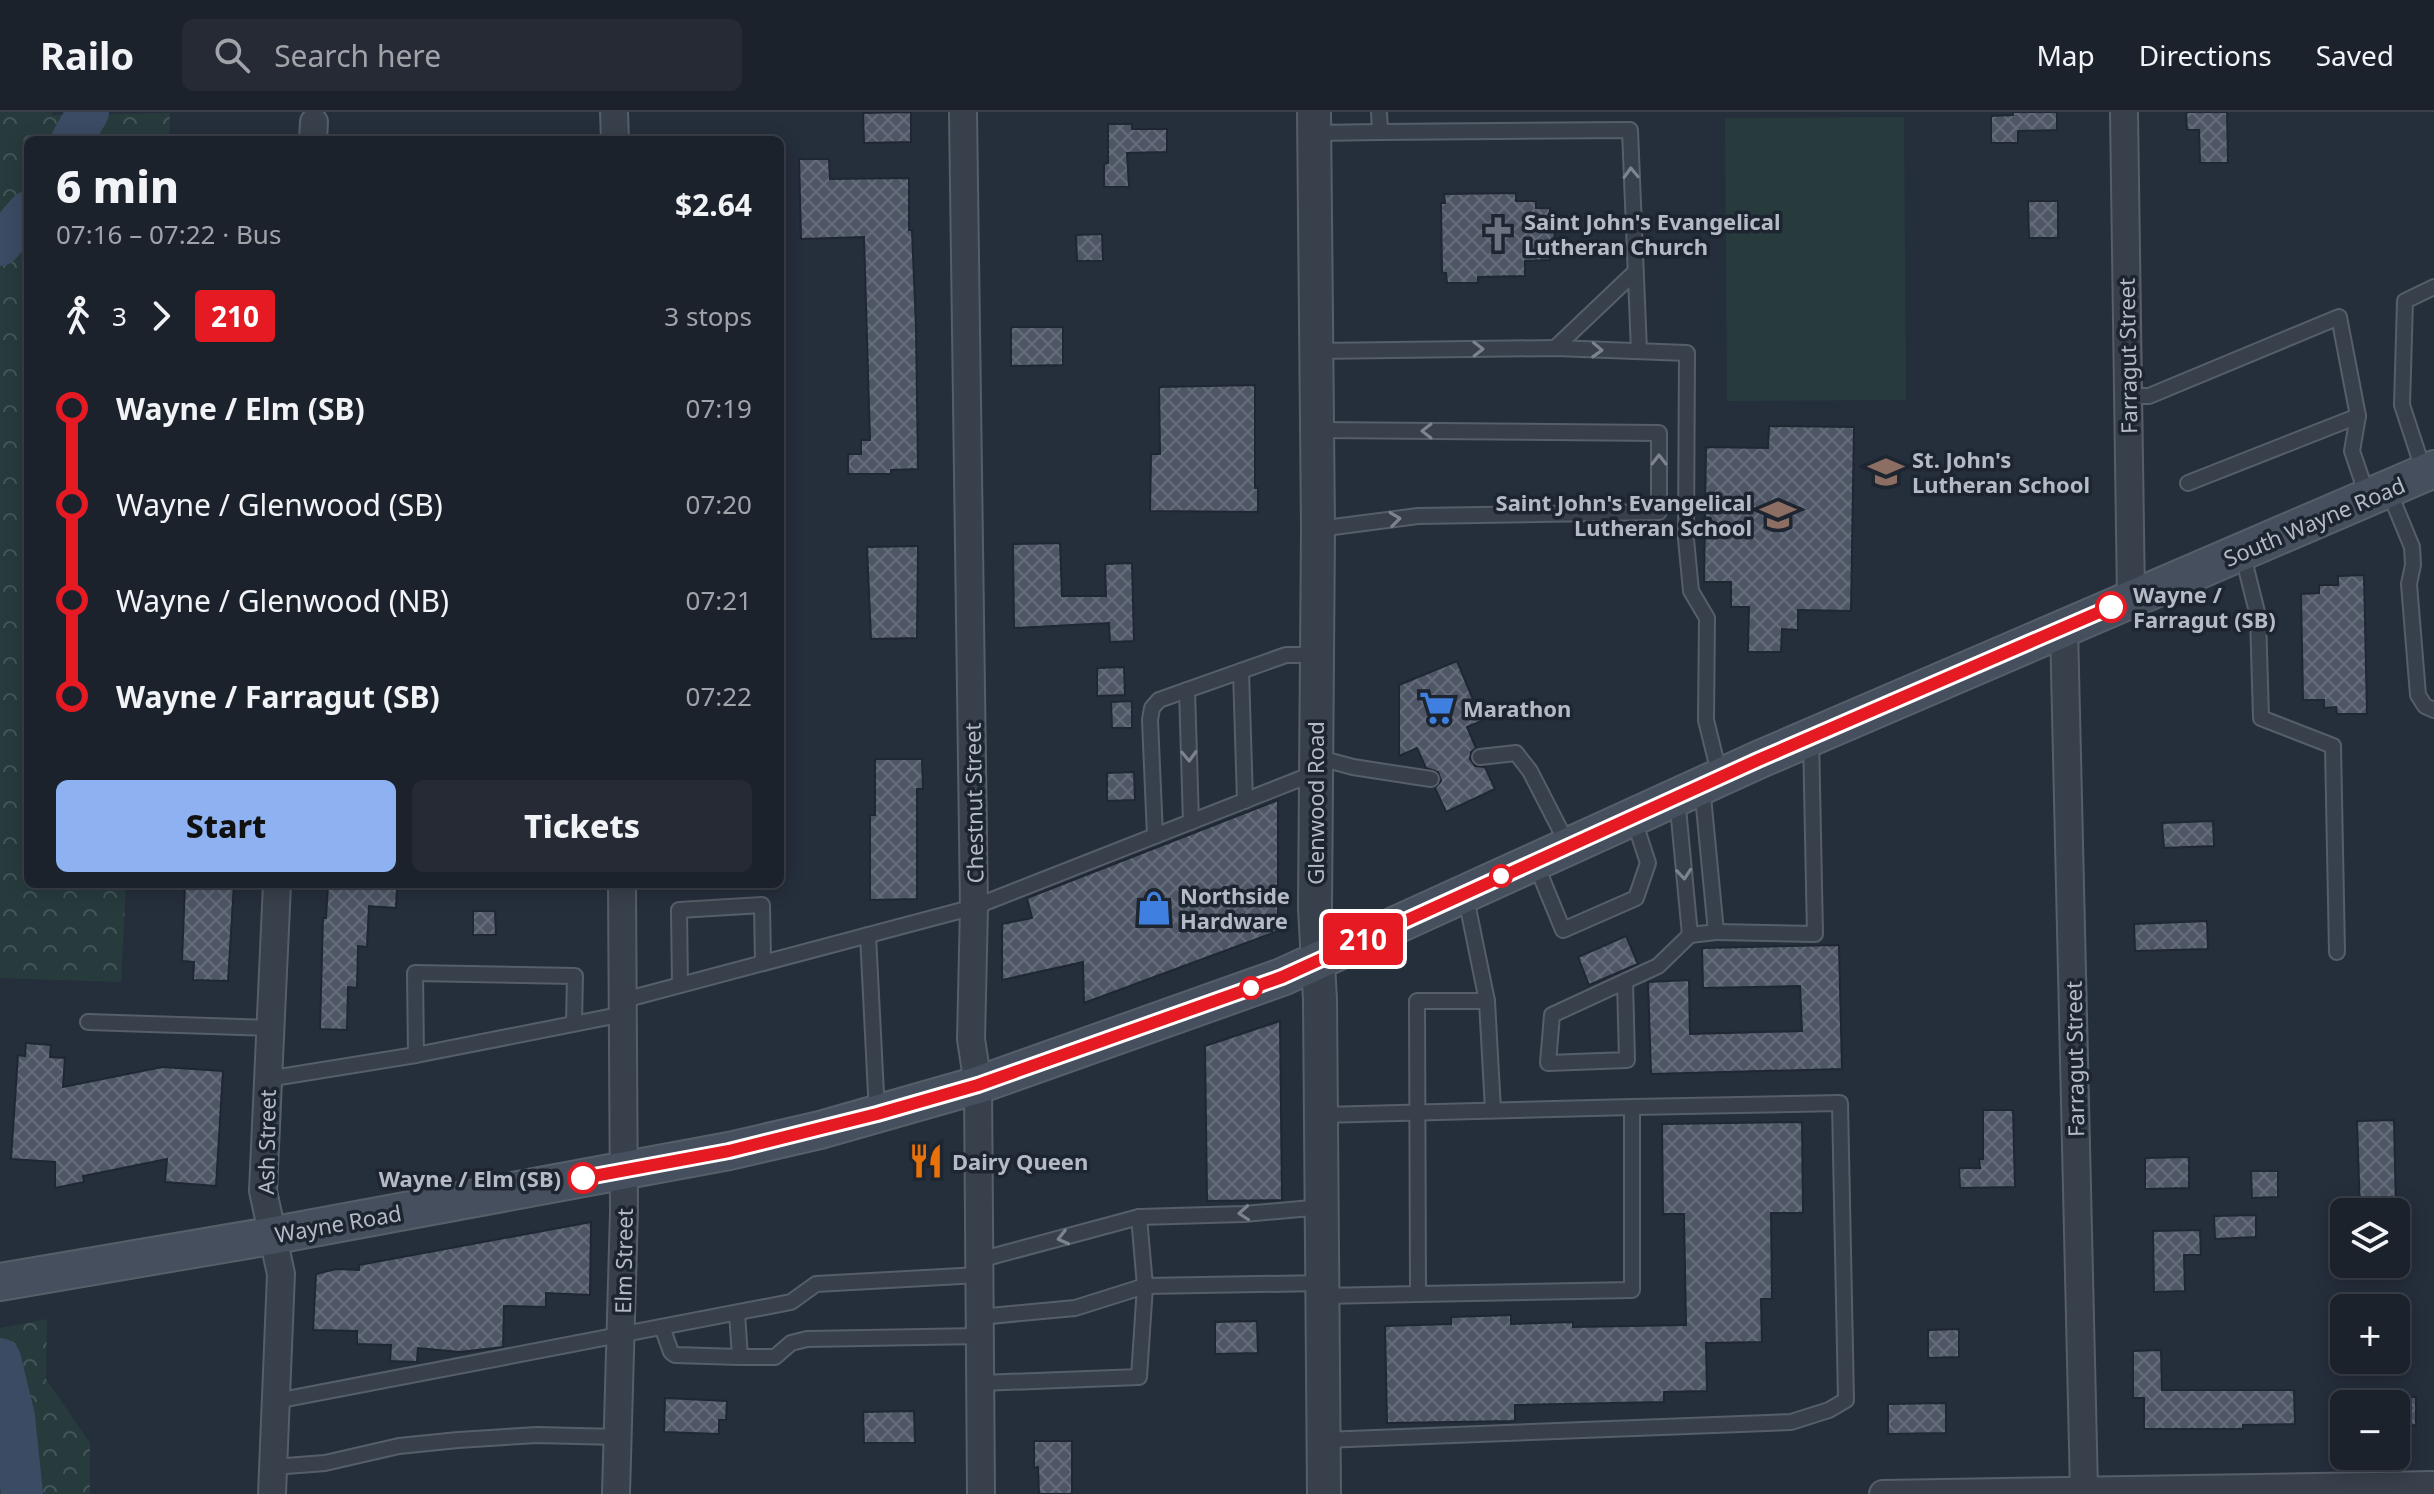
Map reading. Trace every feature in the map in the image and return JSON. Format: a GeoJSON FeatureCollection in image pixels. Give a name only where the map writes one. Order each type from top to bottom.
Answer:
{"type":"FeatureCollection","features":[{"type":"Feature","properties":{"kind":"main road","name":"South Wayne Road"},"geometry":{"type":"LineString","coordinates":[[1317,962],[1700,786],[2429,471]]}},
{"type":"Feature","properties":{"kind":"main road","name":"Wayne Road"},"geometry":{"type":"LineString","coordinates":[[17,1279],[270,1236],[729,1151],[978,1085],[1317,962]]}},
{"type":"Feature","properties":{"kind":"street"},"geometry":{"type":"LineString","coordinates":[[614,112],[615,136]]}},
{"type":"Feature","properties":{"kind":"street","name":"Chestnut Street"},"geometry":{"type":"LineString","coordinates":[[963,112],[974,907],[971,1039],[978,1085],[981,1494]]}},
{"type":"Feature","properties":{"kind":"street","name":"Farragut Street"},"geometry":{"type":"LineString","coordinates":[[2124,112],[2131,599]]}},
{"type":"Feature","properties":{"kind":"street","name":"Glenwood Road"},"geometry":{"type":"LineString","coordinates":[[1314,122],[1318,529],[1315,908],[1321,1115],[1324,1494]]}},
{"type":"Feature","properties":{"kind":"street","name":"Farragut Street"},"geometry":{"type":"LineString","coordinates":[[2064,627],[2084,1491]]}},
{"type":"Feature","properties":{"kind":"street","name":"Ash Street"},"geometry":{"type":"LineString","coordinates":[[272,1494],[281,1274],[270,1236],[263,1191],[277,888]]}},
{"type":"Feature","properties":{"kind":"street","name":"Elm Street"},"geometry":{"type":"LineString","coordinates":[[616,1494],[624,1171],[622,888]]}},
{"type":"Feature","properties":{"kind":"street"},"geometry":{"type":"LineString","coordinates":[[1883,1494],[2434,1485]]}},
{"type":"Feature","properties":{"kind":"lane"},"geometry":{"type":"LineString","coordinates":[[1379,112],[1380,132]]}},
{"type":"Feature","properties":{"kind":"lane"},"geometry":{"type":"LineString","coordinates":[[1314,122],[1380,132],[1630,130],[1639,351]]}},
{"type":"Feature","properties":{"kind":"lane"},"geometry":{"type":"LineString","coordinates":[[1555,348],[1635,272]]}},
{"type":"Feature","properties":{"kind":"lane"},"geometry":{"type":"LineString","coordinates":[[2429,471],[2402,405],[2405,301],[2434,287]]}},
{"type":"Feature","properties":{"kind":"lane"},"geometry":{"type":"LineString","coordinates":[[2128,396],[2149,396],[2339,317],[2358,416],[2352,451],[2412,547],[2413,565],[2409,584],[2418,695],[2425,706],[2434,710]]}},
{"type":"Feature","properties":{"kind":"lane"},"geometry":{"type":"LineString","coordinates":[[1317,351],[1555,348],[1687,353],[1686,539],[1691,591],[1707,618],[1706,720],[1690,935]]}},
{"type":"Feature","properties":{"kind":"lane"},"geometry":{"type":"LineString","coordinates":[[2188,483],[2358,416]]}},
{"type":"Feature","properties":{"kind":"lane"},"geometry":{"type":"LineString","coordinates":[[1317,430],[1659,433],[1659,512],[1418,516],[1318,529]]}},
{"type":"Feature","properties":{"kind":"lane"},"geometry":{"type":"LineString","coordinates":[[2242,551],[2258,616],[2261,718],[2333,746],[2337,952]]}},
{"type":"Feature","properties":{"kind":"lane"},"geometry":{"type":"LineString","coordinates":[[1155,836],[1150,720],[1152,708],[1159,700],[1286,655],[1317,655]]}},
{"type":"Feature","properties":{"kind":"lane"},"geometry":{"type":"LineString","coordinates":[[1241,671],[1245,801]]}},
{"type":"Feature","properties":{"kind":"lane"},"geometry":{"type":"LineString","coordinates":[[1187,690],[1191,822]]}},
{"type":"Feature","properties":{"kind":"lane"},"geometry":{"type":"LineString","coordinates":[[1625,981],[1627,1060],[1548,1063],[1552,1015],[1625,981],[1658,966],[1690,935],[1716,932],[1815,934],[1811,737]]}},
{"type":"Feature","properties":{"kind":"lane"},"geometry":{"type":"LineString","coordinates":[[1480,757],[1516,753],[1530,771],[1568,846]]}},
{"type":"Feature","properties":{"kind":"lane"},"geometry":{"type":"LineString","coordinates":[[267,1079],[416,1055],[574,1023],[680,985],[974,907],[1245,801],[1316,765],[1353,767],[1431,779]]}},
{"type":"Feature","properties":{"kind":"lane"},"geometry":{"type":"LineString","coordinates":[[1700,786],[1716,932]]}},
{"type":"Feature","properties":{"kind":"lane"},"geometry":{"type":"LineString","coordinates":[[1534,861],[1563,930],[1636,898],[1648,863],[1632,817]]}},
{"type":"Feature","properties":{"kind":"lane"},"geometry":{"type":"LineString","coordinates":[[1465,892],[1487,1001],[1493,1110]]}},
{"type":"Feature","properties":{"kind":"lane"},"geometry":{"type":"LineString","coordinates":[[680,985],[679,910],[762,905],[763,963]]}},
{"type":"Feature","properties":{"kind":"lane"},"geometry":{"type":"LineString","coordinates":[[868,935],[877,1114]]}},
{"type":"Feature","properties":{"kind":"lane"},"geometry":{"type":"LineString","coordinates":[[416,1055],[415,973],[575,976],[574,1023]]}},
{"type":"Feature","properties":{"kind":"lane"},"geometry":{"type":"LineString","coordinates":[[1418,1294],[1417,1001],[1487,1001]]}},
{"type":"Feature","properties":{"kind":"lane"},"geometry":{"type":"LineString","coordinates":[[88,1022],[270,1028]]}},
{"type":"Feature","properties":{"kind":"lane"},"geometry":{"type":"LineString","coordinates":[[1321,1115],[1840,1103],[1846,1400],[1829,1410],[1791,1422],[1323,1440]]}},
{"type":"Feature","properties":{"kind":"lane"},"geometry":{"type":"LineString","coordinates":[[662,1327],[675,1355],[775,1357],[791,1343],[807,1339],[980,1326],[1075,1308],[1145,1286],[1418,1294],[1632,1290],[1632,1107]]}},
{"type":"Feature","properties":{"kind":"lane"},"geometry":{"type":"LineString","coordinates":[[276,1401],[791,1302],[816,1284],[979,1268],[1139,1217],[1244,1214],[1322,1207]]}},
{"type":"Feature","properties":{"kind":"lane"},"geometry":{"type":"LineString","coordinates":[[980,1383],[1139,1377],[1145,1286],[1139,1217]]}},
{"type":"Feature","properties":{"kind":"lane"},"geometry":{"type":"LineString","coordinates":[[737,1313],[740,1357]]}},
{"type":"Feature","properties":{"kind":"lane"},"geometry":{"type":"LineString","coordinates":[[273,1467],[325,1463],[399,1446],[458,1440],[537,1435],[618,1437]]}},
{"type":"Feature","properties":{"kind":"green space"},"geometry":{"type":"Polygon","coordinates":[[[0,112],[53,112],[51,115],[170,113],[169,136],[24,136],[24,888],[126,888],[121,982],[0,978],[0,112]]]}},
{"type":"Feature","properties":{"kind":"green space"},"geometry":{"type":"Polygon","coordinates":[[[1904,117],[1906,400],[1727,401],[1725,118],[1904,117]]]}},
{"type":"Feature","properties":{"kind":"green space"},"geometry":{"type":"Polygon","coordinates":[[[47,1319],[46,1379],[90,1443],[90,1494],[0,1494],[0,1328],[47,1319]]]}},
{"type":"Feature","properties":{"kind":"building"},"geometry":{"type":"Polygon","coordinates":[[[911,112],[911,142],[864,143],[863,113],[911,112]]]}},
{"type":"Feature","properties":{"kind":"building"},"geometry":{"type":"Polygon","coordinates":[[[2013,112],[2057,112],[2057,130],[2018,131],[2018,143],[1991,143],[1991,116],[2013,115],[2013,112]]]}},
{"type":"Feature","properties":{"kind":"building"},"geometry":{"type":"Polygon","coordinates":[[[2186,112],[2227,112],[2228,163],[2200,163],[2199,130],[2187,130],[2186,112]]]}},
{"type":"Feature","properties":{"kind":"building"},"geometry":{"type":"Polygon","coordinates":[[[1108,124],[1132,124],[1132,129],[1167,129],[1167,152],[1127,153],[1129,187],[1104,187],[1104,164],[1108,163],[1108,124]]]}},
{"type":"Feature","properties":{"kind":"building"},"geometry":{"type":"Polygon","coordinates":[[[799,159],[829,159],[830,179],[909,178],[918,469],[891,470],[891,474],[848,474],[848,454],[861,454],[861,440],[870,440],[864,237],[801,239],[799,159]]]}},
{"type":"Feature","properties":{"kind":"building","name":"Saint John's Evangelical Lutheran Church"},"geometry":{"type":"Polygon","coordinates":[[[1516,193],[1516,201],[1536,201],[1536,208],[1550,208],[1555,245],[1550,245],[1550,260],[1525,261],[1525,276],[1478,277],[1478,283],[1447,283],[1446,273],[1442,273],[1441,203],[1445,203],[1444,194],[1516,193]]]}},
{"type":"Feature","properties":{"kind":"building"},"geometry":{"type":"Polygon","coordinates":[[[2028,201],[2058,201],[2058,238],[2029,238],[2028,201]]]}},
{"type":"Feature","properties":{"kind":"building"},"geometry":{"type":"Polygon","coordinates":[[[1102,234],[1103,261],[1077,261],[1076,235],[1102,234]]]}},
{"type":"Feature","properties":{"kind":"building"},"geometry":{"type":"Polygon","coordinates":[[[1011,327],[1063,327],[1063,365],[1011,366],[1011,327]]]}},
{"type":"Feature","properties":{"kind":"building"},"geometry":{"type":"Polygon","coordinates":[[[1255,385],[1255,488],[1258,488],[1258,512],[1150,511],[1151,454],[1160,454],[1159,387],[1255,385]]]}},
{"type":"Feature","properties":{"kind":"building","name":"Saint John's Evangelical Lutheran School"},"geometry":{"type":"Polygon","coordinates":[[[1769,426],[1854,427],[1851,611],[1798,610],[1798,630],[1782,629],[1781,652],[1748,652],[1749,607],[1731,607],[1731,582],[1704,582],[1706,447],[1768,448],[1769,426]]]}},
{"type":"Feature","properties":{"kind":"building"},"geometry":{"type":"Polygon","coordinates":[[[1060,543],[1062,596],[1106,596],[1105,564],[1132,563],[1134,641],[1110,642],[1109,623],[1014,628],[1013,544],[1060,543]]]}},
{"type":"Feature","properties":{"kind":"building"},"geometry":{"type":"Polygon","coordinates":[[[918,546],[917,638],[871,639],[867,547],[918,546]]]}},
{"type":"Feature","properties":{"kind":"building"},"geometry":{"type":"Polygon","coordinates":[[[2364,575],[2367,714],[2337,714],[2336,707],[2324,708],[2324,700],[2303,700],[2301,594],[2319,593],[2319,585],[2338,585],[2338,576],[2364,575]]]}},
{"type":"Feature","properties":{"kind":"building"},"geometry":{"type":"Polygon","coordinates":[[[1457,661],[1482,721],[1467,727],[1476,748],[1471,752],[1470,759],[1475,766],[1485,767],[1495,789],[1446,812],[1435,788],[1441,781],[1438,772],[1426,768],[1417,748],[1399,756],[1399,685],[1457,661]]]}},
{"type":"Feature","properties":{"kind":"building"},"geometry":{"type":"Polygon","coordinates":[[[1124,667],[1125,695],[1097,696],[1097,668],[1124,667]]]}},
{"type":"Feature","properties":{"kind":"building"},"geometry":{"type":"Polygon","coordinates":[[[1132,701],[1132,728],[1112,728],[1111,702],[1132,701]]]}},
{"type":"Feature","properties":{"kind":"building"},"geometry":{"type":"Polygon","coordinates":[[[875,759],[922,759],[923,789],[917,789],[917,899],[870,900],[870,815],[875,815],[875,759]]]}},
{"type":"Feature","properties":{"kind":"building"},"geometry":{"type":"Polygon","coordinates":[[[1134,772],[1135,800],[1107,801],[1107,773],[1134,772]]]}},
{"type":"Feature","properties":{"kind":"building","name":"Northside Hardware"},"geometry":{"type":"Polygon","coordinates":[[[1278,800],[1278,931],[1084,1003],[1083,962],[1002,980],[1002,924],[1032,918],[1027,898],[1278,800]]]}},
{"type":"Feature","properties":{"kind":"building"},"geometry":{"type":"Polygon","coordinates":[[[2213,821],[2214,846],[2164,848],[2162,823],[2213,821]]]}},
{"type":"Feature","properties":{"kind":"building"},"geometry":{"type":"Polygon","coordinates":[[[185,888],[234,888],[228,981],[193,980],[194,962],[182,961],[185,888]]]}},
{"type":"Feature","properties":{"kind":"building"},"geometry":{"type":"Polygon","coordinates":[[[328,888],[397,888],[396,908],[369,906],[367,947],[358,946],[357,988],[348,987],[347,1030],[320,1029],[323,918],[326,918],[328,888]]]}},
{"type":"Feature","properties":{"kind":"building"},"geometry":{"type":"Polygon","coordinates":[[[473,911],[495,911],[496,935],[473,935],[473,911]]]}},
{"type":"Feature","properties":{"kind":"building"},"geometry":{"type":"Polygon","coordinates":[[[2207,921],[2208,949],[2135,951],[2134,924],[2207,921]]]}},
{"type":"Feature","properties":{"kind":"building"},"geometry":{"type":"Polygon","coordinates":[[[1626,936],[1638,964],[1589,985],[1578,957],[1626,936]]]}},
{"type":"Feature","properties":{"kind":"building"},"geometry":{"type":"Polygon","coordinates":[[[1839,945],[1842,1069],[1651,1074],[1648,982],[1689,980],[1690,1034],[1802,1031],[1800,986],[1703,988],[1702,948],[1839,945]]]}},
{"type":"Feature","properties":{"kind":"building"},"geometry":{"type":"Polygon","coordinates":[[[1280,1021],[1282,1200],[1207,1201],[1205,1046],[1280,1021]]]}},
{"type":"Feature","properties":{"kind":"building"},"geometry":{"type":"Polygon","coordinates":[[[26,1043],[51,1045],[50,1057],[65,1058],[63,1087],[162,1067],[223,1071],[216,1186],[165,1182],[167,1159],[83,1176],[84,1182],[55,1188],[55,1162],[11,1159],[18,1055],[25,1056],[26,1043]]]}},
{"type":"Feature","properties":{"kind":"building"},"geometry":{"type":"Polygon","coordinates":[[[1983,1110],[2013,1110],[2015,1187],[1960,1188],[1959,1168],[1980,1168],[1979,1159],[1983,1159],[1983,1110]]]}},
{"type":"Feature","properties":{"kind":"building"},"geometry":{"type":"Polygon","coordinates":[[[2394,1120],[2396,1198],[2360,1198],[2357,1121],[2394,1120]]]}},
{"type":"Feature","properties":{"kind":"building"},"geometry":{"type":"Polygon","coordinates":[[[1802,1122],[1803,1213],[1771,1213],[1772,1299],[1761,1299],[1762,1342],[1706,1343],[1707,1391],[1664,1392],[1664,1402],[1515,1405],[1515,1421],[1387,1423],[1385,1326],[1451,1324],[1451,1317],[1511,1315],[1511,1324],[1573,1322],[1573,1327],[1686,1325],[1684,1214],[1663,1214],[1662,1124],[1802,1122]]]}},
{"type":"Feature","properties":{"kind":"building"},"geometry":{"type":"Polygon","coordinates":[[[2189,1157],[2189,1188],[2145,1189],[2145,1158],[2189,1157]]]}},
{"type":"Feature","properties":{"kind":"building"},"geometry":{"type":"Polygon","coordinates":[[[2251,1171],[2278,1171],[2278,1197],[2252,1198],[2251,1171]]]}},
{"type":"Feature","properties":{"kind":"building"},"geometry":{"type":"Polygon","coordinates":[[[2256,1215],[2256,1237],[2215,1239],[2214,1216],[2256,1215]]]}},
{"type":"Feature","properties":{"kind":"building"},"geometry":{"type":"Polygon","coordinates":[[[591,1222],[590,1295],[546,1293],[546,1307],[504,1306],[503,1347],[460,1352],[418,1348],[417,1362],[390,1361],[391,1345],[357,1344],[357,1331],[313,1330],[316,1274],[336,1269],[359,1270],[359,1265],[591,1222]]]}},
{"type":"Feature","properties":{"kind":"building"},"geometry":{"type":"Polygon","coordinates":[[[2200,1230],[2201,1255],[2184,1255],[2185,1291],[2154,1292],[2153,1231],[2200,1230]]]}},
{"type":"Feature","properties":{"kind":"building"},"geometry":{"type":"Polygon","coordinates":[[[1257,1321],[1258,1353],[1215,1354],[1215,1322],[1257,1321]]]}},
{"type":"Feature","properties":{"kind":"building"},"geometry":{"type":"Polygon","coordinates":[[[1959,1329],[1959,1357],[1928,1358],[1928,1330],[1959,1329]]]}},
{"type":"Feature","properties":{"kind":"building"},"geometry":{"type":"Polygon","coordinates":[[[2161,1350],[2162,1390],[2294,1390],[2295,1424],[2243,1425],[2243,1429],[2144,1429],[2144,1398],[2133,1398],[2133,1351],[2161,1350]]]}},
{"type":"Feature","properties":{"kind":"building"},"geometry":{"type":"Polygon","coordinates":[[[2410,1397],[2416,1397],[2416,1425],[2410,1425],[2410,1397]]]}},
{"type":"Feature","properties":{"kind":"building"},"geometry":{"type":"Polygon","coordinates":[[[665,1398],[727,1401],[726,1420],[719,1420],[719,1434],[664,1432],[665,1398]]]}},
{"type":"Feature","properties":{"kind":"building"},"geometry":{"type":"Polygon","coordinates":[[[1946,1403],[1946,1433],[1888,1434],[1888,1404],[1946,1403]]]}},
{"type":"Feature","properties":{"kind":"building"},"geometry":{"type":"Polygon","coordinates":[[[914,1411],[915,1443],[864,1443],[863,1412],[914,1411]]]}},
{"type":"Feature","properties":{"kind":"building"},"geometry":{"type":"Polygon","coordinates":[[[1034,1441],[1072,1441],[1072,1494],[1039,1494],[1038,1467],[1034,1468],[1034,1441]]]}},
{"type":"Feature","properties":{"kind":"waterway"},"geometry":{"type":"LineString","coordinates":[[74,136],[88,112]]}},
{"type":"Feature","properties":{"kind":"waterway"},"geometry":{"type":"LineString","coordinates":[[0,245],[24,217]]}},
{"type":"Feature","properties":{"kind":"waterway"},"geometry":{"type":"LineString","coordinates":[[0,1359],[14,1417],[22,1494]]}},
{"type":"Feature","properties":{"kind":"bus line","name":"210"},"geometry":{"type":"LineString","coordinates":[[583,1178],[729,1151],[820,1130],[978,1085],[1282,977],[1758,760],[2111,607]]}},
{"type":"Feature","properties":{"kind":"place","name":"Saint John's Evangelical Lutheran Church"},"geometry":{"type":"Point","coordinates":[1498,234]}},
{"type":"Feature","properties":{"kind":"place","name":"St. John's Lutheran School"},"geometry":{"type":"Point","coordinates":[1886,472]}},
{"type":"Feature","properties":{"kind":"place","name":"Saint John's Evangelical Lutheran School"},"geometry":{"type":"Point","coordinates":[1778,515]}},
{"type":"Feature","properties":{"kind":"place","name":"Wayne / Farragut (SB)"},"geometry":{"type":"Point","coordinates":[2111,607]}},
{"type":"Feature","properties":{"kind":"place","name":"Marathon"},"geometry":{"type":"Point","coordinates":[1437,708]}},
{"type":"Feature","properties":{"kind":"place","name":"Northside Hardware"},"geometry":{"type":"Point","coordinates":[1154,908]}},
{"type":"Feature","properties":{"kind":"place","name":"Dairy Queen"},"geometry":{"type":"Point","coordinates":[926,1161]}},
{"type":"Feature","properties":{"kind":"place","name":"Wayne / Elm (SB)"},"geometry":{"type":"Point","coordinates":[583,1178]}}]}
